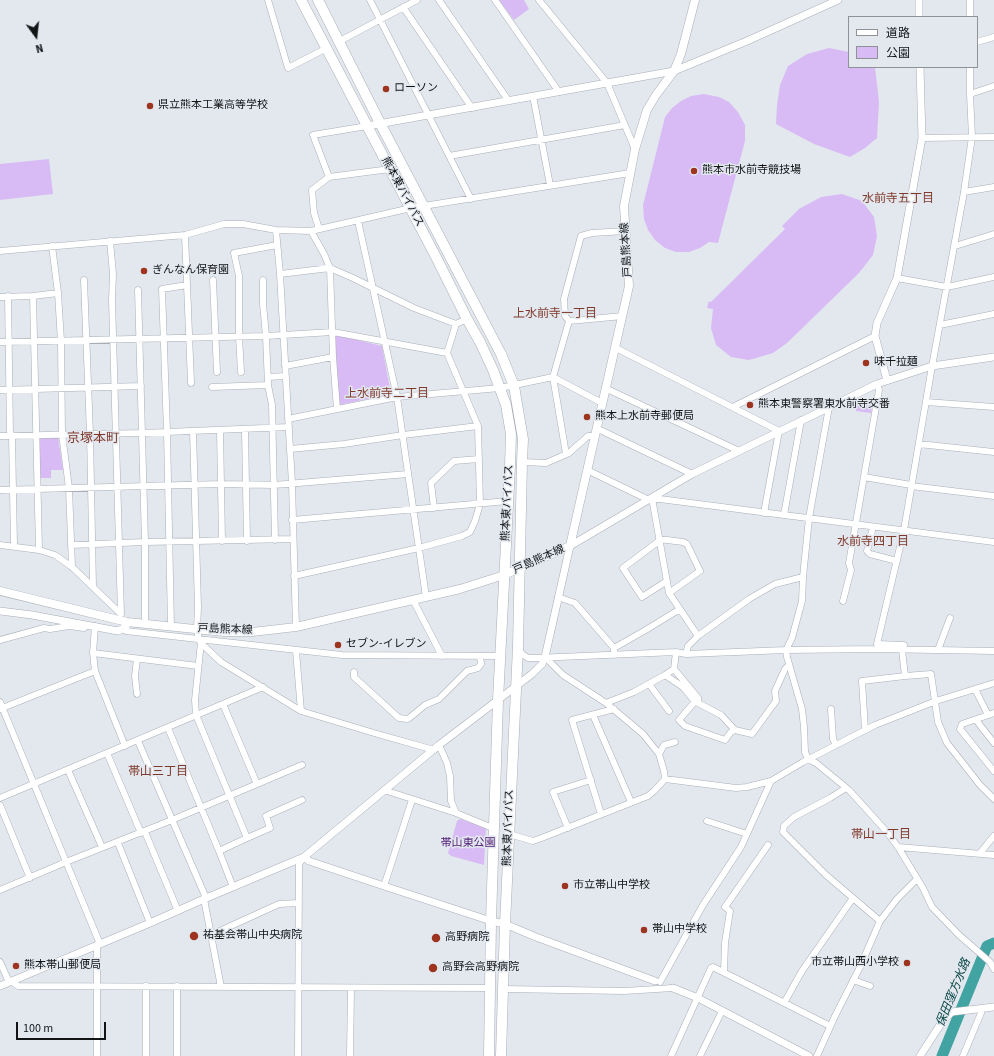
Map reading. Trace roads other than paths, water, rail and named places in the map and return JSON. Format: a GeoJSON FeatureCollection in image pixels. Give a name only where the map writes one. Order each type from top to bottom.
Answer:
{"type":"FeatureCollection","features":[{"type":"Feature","properties":{"kind":"highway","name":"熊本東バイパス"},"geometry":{"type":"LineString","coordinates":[[301,0],[480,342],[506,405],[511,434],[498,700],[491,921],[489,1056]]}},
{"type":"Feature","properties":{"kind":"highway","name":"熊本東バイパス"},"geometry":{"type":"LineString","coordinates":[[318,0],[338,42],[501,354],[514,386],[523,439],[518,647],[505,924],[501,1056]]}},
{"type":"Feature","properties":{"kind":"main road","name":"戸島熊本線"},"geometry":{"type":"LineString","coordinates":[[0,591],[127,622],[224,632],[252,632],[296,627],[426,597],[504,575],[570,546],[629,286],[624,206],[635,149],[647,110],[656,95],[674,72],[681,54],[695,0]]}},
{"type":"Feature","properties":{"kind":"street"},"geometry":{"type":"LineString","coordinates":[[268,0],[288,68],[327,48]]}},
{"type":"Feature","properties":{"kind":"street"},"geometry":{"type":"LineString","coordinates":[[370,0],[471,199]]}},
{"type":"Feature","properties":{"kind":"street"},"geometry":{"type":"LineString","coordinates":[[338,42],[418,0]]}},
{"type":"Feature","properties":{"kind":"street"},"geometry":{"type":"LineString","coordinates":[[439,0],[508,100]]}},
{"type":"Feature","properties":{"kind":"street"},"geometry":{"type":"LineString","coordinates":[[495,0],[559,92]]}},
{"type":"Feature","properties":{"kind":"street"},"geometry":{"type":"LineString","coordinates":[[539,0],[607,83],[635,149]]}},
{"type":"Feature","properties":{"kind":"street"},"geometry":{"type":"LineString","coordinates":[[330,177],[313,136],[428,114],[472,108],[508,100],[674,72],[838,0]]}},
{"type":"Feature","properties":{"kind":"street"},"geometry":{"type":"LineString","coordinates":[[919,0],[919,16]]}},
{"type":"Feature","properties":{"kind":"street"},"geometry":{"type":"LineString","coordinates":[[970,0],[970,16]]}},
{"type":"Feature","properties":{"kind":"street"},"geometry":{"type":"LineString","coordinates":[[403,7],[472,108]]}},
{"type":"Feature","properties":{"kind":"street"},"geometry":{"type":"LineString","coordinates":[[978,42],[994,37]]}},
{"type":"Feature","properties":{"kind":"street"},"geometry":{"type":"LineString","coordinates":[[887,380],[875,336],[877,323],[897,278],[922,138],[920,68]]}},
{"type":"Feature","properties":{"kind":"street"},"geometry":{"type":"LineString","coordinates":[[905,676],[902,650],[904,645],[877,644],[904,530],[964,192],[972,137],[970,68]]}},
{"type":"Feature","properties":{"kind":"street"},"geometry":{"type":"LineString","coordinates":[[970,94],[994,86]]}},
{"type":"Feature","properties":{"kind":"street"},"geometry":{"type":"LineString","coordinates":[[533,96],[550,185]]}},
{"type":"Feature","properties":{"kind":"street"},"geometry":{"type":"LineString","coordinates":[[449,156],[625,124]]}},
{"type":"Feature","properties":{"kind":"street"},"geometry":{"type":"LineString","coordinates":[[922,138],[994,137]]}},
{"type":"Feature","properties":{"kind":"street"},"geometry":{"type":"LineString","coordinates":[[319,229],[314,213],[312,190],[330,177],[390,169]]}},
{"type":"Feature","properties":{"kind":"street"},"geometry":{"type":"LineString","coordinates":[[0,251],[185,234],[224,224],[243,224],[276,230],[311,231],[411,208],[630,173]]}},
{"type":"Feature","properties":{"kind":"street"},"geometry":{"type":"LineString","coordinates":[[964,192],[994,187]]}},
{"type":"Feature","properties":{"kind":"street"},"geometry":{"type":"LineString","coordinates":[[358,221],[397,397],[426,597]]}},
{"type":"Feature","properties":{"kind":"street"},"geometry":{"type":"LineString","coordinates":[[276,230],[284,335],[292,484],[296,627]]}},
{"type":"Feature","properties":{"kind":"street"},"geometry":{"type":"LineString","coordinates":[[311,231],[330,268],[333,357],[337,409]]}},
{"type":"Feature","properties":{"kind":"street"},"geometry":{"type":"LineString","coordinates":[[566,454],[553,377],[569,321],[566,316],[564,299],[581,236],[592,233],[626,231]]}},
{"type":"Feature","properties":{"kind":"street"},"geometry":{"type":"LineString","coordinates":[[185,234],[191,383]]}},
{"type":"Feature","properties":{"kind":"street"},"geometry":{"type":"LineString","coordinates":[[955,246],[994,234]]}},
{"type":"Feature","properties":{"kind":"street"},"geometry":{"type":"LineString","coordinates":[[110,241],[113,274],[112,300],[121,614]]}},
{"type":"Feature","properties":{"kind":"street"},"geometry":{"type":"LineString","coordinates":[[241,372],[239,337],[239,276],[234,253],[277,245]]}},
{"type":"Feature","properties":{"kind":"street"},"geometry":{"type":"LineString","coordinates":[[52,246],[58,293],[61,341],[62,434],[69,488],[72,567]]}},
{"type":"Feature","properties":{"kind":"street"},"geometry":{"type":"LineString","coordinates":[[280,274],[330,268],[414,308],[456,324],[467,319]]}},
{"type":"Feature","properties":{"kind":"street"},"geometry":{"type":"LineString","coordinates":[[897,278],[947,287],[994,277]]}},
{"type":"Feature","properties":{"kind":"street"},"geometry":{"type":"LineString","coordinates":[[84,280],[90,434],[93,587]]}},
{"type":"Feature","properties":{"kind":"street"},"geometry":{"type":"LineString","coordinates":[[213,280],[217,372]]}},
{"type":"Feature","properties":{"kind":"street"},"geometry":{"type":"LineString","coordinates":[[263,280],[268,385],[272,405],[275,540]]}},
{"type":"Feature","properties":{"kind":"street"},"geometry":{"type":"LineString","coordinates":[[171,627],[162,289],[187,285]]}},
{"type":"Feature","properties":{"kind":"street"},"geometry":{"type":"LineString","coordinates":[[138,290],[144,487],[145,624]]}},
{"type":"Feature","properties":{"kind":"street"},"geometry":{"type":"LineString","coordinates":[[0,297],[33,296],[58,293]]}},
{"type":"Feature","properties":{"kind":"street"},"geometry":{"type":"LineString","coordinates":[[8,296],[14,546]]}},
{"type":"Feature","properties":{"kind":"street"},"geometry":{"type":"LineString","coordinates":[[33,296],[39,550]]}},
{"type":"Feature","properties":{"kind":"street"},"geometry":{"type":"LineString","coordinates":[[940,325],[994,314]]}},
{"type":"Feature","properties":{"kind":"street"},"geometry":{"type":"LineString","coordinates":[[569,321],[623,316]]}},
{"type":"Feature","properties":{"kind":"street"},"geometry":{"type":"LineString","coordinates":[[294,576],[419,548],[462,536],[470,532],[476,522],[480,504],[478,426],[447,353],[456,324]]}},
{"type":"Feature","properties":{"kind":"street"},"geometry":{"type":"LineString","coordinates":[[0,342],[239,337],[332,332],[447,353]]}},
{"type":"Feature","properties":{"kind":"street"},"geometry":{"type":"LineString","coordinates":[[733,407],[875,336]]}},
{"type":"Feature","properties":{"kind":"street"},"geometry":{"type":"LineString","coordinates":[[616,348],[779,431]]}},
{"type":"Feature","properties":{"kind":"street"},"geometry":{"type":"LineString","coordinates":[[0,986],[304,857],[384,790],[515,688],[542,664],[545,657],[570,546],[692,474],[877,384],[932,366],[994,356]]}},
{"type":"Feature","properties":{"kind":"street"},"geometry":{"type":"LineString","coordinates":[[285,366],[333,357]]}},
{"type":"Feature","properties":{"kind":"street"},"geometry":{"type":"LineString","coordinates":[[268,377],[286,376]]}},
{"type":"Feature","properties":{"kind":"street"},"geometry":{"type":"LineString","coordinates":[[288,419],[397,397],[500,388],[553,377],[602,403]]}},
{"type":"Feature","properties":{"kind":"street"},"geometry":{"type":"LineString","coordinates":[[843,601],[851,570],[849,563],[879,390],[877,384]]}},
{"type":"Feature","properties":{"kind":"street"},"geometry":{"type":"LineString","coordinates":[[212,387],[268,385]]}},
{"type":"Feature","properties":{"kind":"street"},"geometry":{"type":"LineString","coordinates":[[0,390],[141,386]]}},
{"type":"Feature","properties":{"kind":"street"},"geometry":{"type":"LineString","coordinates":[[605,388],[738,451]]}},
{"type":"Feature","properties":{"kind":"street"},"geometry":{"type":"LineString","coordinates":[[926,402],[994,407]]}},
{"type":"Feature","properties":{"kind":"street"},"geometry":{"type":"LineString","coordinates":[[829,407],[809,518],[802,601],[792,638],[786,650],[802,709],[805,752],[808,759],[816,763],[846,788],[898,846],[932,907],[959,935],[990,962],[994,969]]}},
{"type":"Feature","properties":{"kind":"street"},"geometry":{"type":"LineString","coordinates":[[784,515],[801,420]]}},
{"type":"Feature","properties":{"kind":"street"},"geometry":{"type":"LineString","coordinates":[[290,449],[344,444],[478,426]]}},
{"type":"Feature","properties":{"kind":"street"},"geometry":{"type":"LineString","coordinates":[[0,436],[245,430],[288,427]]}},
{"type":"Feature","properties":{"kind":"street"},"geometry":{"type":"LineString","coordinates":[[220,430],[222,541]]}},
{"type":"Feature","properties":{"kind":"street"},"geometry":{"type":"LineString","coordinates":[[245,430],[247,541]]}},
{"type":"Feature","properties":{"kind":"street"},"geometry":{"type":"LineString","coordinates":[[193,431],[196,485],[197,629],[200,641],[195,700],[196,715],[247,838]]}},
{"type":"Feature","properties":{"kind":"street"},"geometry":{"type":"LineString","coordinates":[[764,513],[779,431]]}},
{"type":"Feature","properties":{"kind":"street"},"geometry":{"type":"LineString","coordinates":[[522,462],[546,463],[566,454],[595,432],[692,474]]}},
{"type":"Feature","properties":{"kind":"street"},"geometry":{"type":"LineString","coordinates":[[919,444],[994,452]]}},
{"type":"Feature","properties":{"kind":"street"},"geometry":{"type":"LineString","coordinates":[[434,508],[431,483],[454,461],[479,459]]}},
{"type":"Feature","properties":{"kind":"street"},"geometry":{"type":"LineString","coordinates":[[587,470],[651,499],[994,542]]}},
{"type":"Feature","properties":{"kind":"street"},"geometry":{"type":"LineString","coordinates":[[0,490],[118,488],[221,484],[274,485],[408,474]]}},
{"type":"Feature","properties":{"kind":"street"},"geometry":{"type":"LineString","coordinates":[[864,477],[994,496]]}},
{"type":"Feature","properties":{"kind":"street"},"geometry":{"type":"LineString","coordinates":[[651,499],[669,593],[698,636]]}},
{"type":"Feature","properties":{"kind":"street"},"geometry":{"type":"LineString","coordinates":[[292,520],[480,504],[508,500]]}},
{"type":"Feature","properties":{"kind":"street"},"geometry":{"type":"LineString","coordinates":[[872,531],[867,551],[870,554],[897,561]]}},
{"type":"Feature","properties":{"kind":"street"},"geometry":{"type":"LineString","coordinates":[[71,545],[118,542],[247,541],[293,539]]}},
{"type":"Feature","properties":{"kind":"street"},"geometry":{"type":"LineString","coordinates":[[667,580],[642,597],[623,568],[659,540],[683,542],[687,544],[700,571],[669,593]]}},
{"type":"Feature","properties":{"kind":"street"},"geometry":{"type":"LineString","coordinates":[[0,545],[39,550],[55,555],[72,567],[121,614],[127,622],[126,627],[122,630]]}},
{"type":"Feature","properties":{"kind":"street"},"geometry":{"type":"LineString","coordinates":[[686,654],[688,646],[698,636],[736,607],[766,588],[787,580],[803,577]]}},
{"type":"Feature","properties":{"kind":"street"},"geometry":{"type":"LineString","coordinates":[[558,597],[575,603],[614,652]]}},
{"type":"Feature","properties":{"kind":"street"},"geometry":{"type":"LineString","coordinates":[[413,600],[442,656]]}},
{"type":"Feature","properties":{"kind":"street"},"geometry":{"type":"LineString","coordinates":[[614,652],[680,609]]}},
{"type":"Feature","properties":{"kind":"street"},"geometry":{"type":"LineString","coordinates":[[0,611],[32,615],[118,631],[122,630],[200,641],[342,656],[501,656]]}},
{"type":"Feature","properties":{"kind":"street"},"geometry":{"type":"LineString","coordinates":[[938,650],[950,618]]}},
{"type":"Feature","properties":{"kind":"street"},"geometry":{"type":"LineString","coordinates":[[0,640],[44,628],[69,626],[86,628],[95,626]]}},
{"type":"Feature","properties":{"kind":"street"},"geometry":{"type":"LineString","coordinates":[[95,626],[93,653],[95,671],[125,746]]}},
{"type":"Feature","properties":{"kind":"street"},"geometry":{"type":"LineString","coordinates":[[200,641],[222,662],[301,711],[374,733],[437,748],[447,764],[450,776],[451,801],[456,814]]}},
{"type":"Feature","properties":{"kind":"street"},"geometry":{"type":"LineString","coordinates":[[518,647],[522,654],[528,658],[614,652],[676,652],[686,654],[786,650],[994,651]]}},
{"type":"Feature","properties":{"kind":"street"},"geometry":{"type":"LineString","coordinates":[[296,651],[301,711]]}},
{"type":"Feature","properties":{"kind":"street"},"geometry":{"type":"LineString","coordinates":[[676,652],[674,669],[698,703],[721,715],[735,730],[752,734],[776,701],[775,691],[785,669],[789,664]]}},
{"type":"Feature","properties":{"kind":"street"},"geometry":{"type":"LineString","coordinates":[[93,653],[198,666]]}},
{"type":"Feature","properties":{"kind":"street"},"geometry":{"type":"LineString","coordinates":[[354,672],[354,677],[399,718],[408,719],[425,705],[439,699],[467,671],[478,668],[481,664],[480,656]]}},
{"type":"Feature","properties":{"kind":"street"},"geometry":{"type":"LineString","coordinates":[[545,657],[563,675],[606,703],[643,734],[659,754],[665,780]]}},
{"type":"Feature","properties":{"kind":"street"},"geometry":{"type":"LineString","coordinates":[[137,659],[135,676],[137,694]]}},
{"type":"Feature","properties":{"kind":"street"},"geometry":{"type":"LineString","coordinates":[[606,703],[634,692],[674,669]]}},
{"type":"Feature","properties":{"kind":"street"},"geometry":{"type":"LineString","coordinates":[[95,671],[1,706],[35,784],[98,944],[97,1056]]}},
{"type":"Feature","properties":{"kind":"street"},"geometry":{"type":"LineString","coordinates":[[865,730],[862,681],[931,674],[938,722],[947,743],[994,799]]}},
{"type":"Feature","properties":{"kind":"street"},"geometry":{"type":"LineString","coordinates":[[665,675],[683,687],[695,698]]}},
{"type":"Feature","properties":{"kind":"street"},"geometry":{"type":"LineString","coordinates":[[665,780],[736,788],[771,781],[808,759],[865,730],[936,701],[994,683]]}},
{"type":"Feature","properties":{"kind":"street"},"geometry":{"type":"LineString","coordinates":[[649,684],[669,711]]}},
{"type":"Feature","properties":{"kind":"street"},"geometry":{"type":"LineString","coordinates":[[0,798],[138,741],[262,687]]}},
{"type":"Feature","properties":{"kind":"street"},"geometry":{"type":"LineString","coordinates":[[975,689],[991,714],[962,724],[960,729],[993,769]]}},
{"type":"Feature","properties":{"kind":"street"},"geometry":{"type":"LineString","coordinates":[[695,698],[679,720],[685,726],[725,740],[731,732],[735,730]]}},
{"type":"Feature","properties":{"kind":"street"},"geometry":{"type":"LineString","coordinates":[[223,704],[257,784]]}},
{"type":"Feature","properties":{"kind":"street"},"geometry":{"type":"LineString","coordinates":[[601,814],[572,720],[614,709]]}},
{"type":"Feature","properties":{"kind":"street"},"geometry":{"type":"LineString","coordinates":[[832,709],[833,739],[836,745]]}},
{"type":"Feature","properties":{"kind":"street"},"geometry":{"type":"LineString","coordinates":[[593,715],[631,802]]}},
{"type":"Feature","properties":{"kind":"street"},"geometry":{"type":"LineString","coordinates":[[976,720],[994,743]]}},
{"type":"Feature","properties":{"kind":"street"},"geometry":{"type":"LineString","coordinates":[[168,728],[233,887]]}},
{"type":"Feature","properties":{"kind":"street"},"geometry":{"type":"LineString","coordinates":[[988,736],[994,730]]}},
{"type":"Feature","properties":{"kind":"street"},"geometry":{"type":"LineString","coordinates":[[138,741],[205,899],[221,987]]}},
{"type":"Feature","properties":{"kind":"street"},"geometry":{"type":"LineString","coordinates":[[659,754],[664,745],[675,742]]}},
{"type":"Feature","properties":{"kind":"street"},"geometry":{"type":"LineString","coordinates":[[107,753],[178,911]]}},
{"type":"Feature","properties":{"kind":"street"},"geometry":{"type":"LineString","coordinates":[[0,890],[102,847],[118,843],[302,765]]}},
{"type":"Feature","properties":{"kind":"street"},"geometry":{"type":"LineString","coordinates":[[68,770],[102,847]]}},
{"type":"Feature","properties":{"kind":"street"},"geometry":{"type":"LineString","coordinates":[[568,828],[553,792],[591,780]]}},
{"type":"Feature","properties":{"kind":"street"},"geometry":{"type":"LineString","coordinates":[[509,834],[533,841],[648,796],[665,780]]}},
{"type":"Feature","properties":{"kind":"street"},"geometry":{"type":"LineString","coordinates":[[657,981],[703,905],[741,847],[771,781]]}},
{"type":"Feature","properties":{"kind":"street"},"geometry":{"type":"LineString","coordinates":[[846,788],[794,817],[784,826],[783,832],[826,875],[880,921]]}},
{"type":"Feature","properties":{"kind":"street"},"geometry":{"type":"LineString","coordinates":[[384,790],[456,814],[495,829]]}},
{"type":"Feature","properties":{"kind":"street"},"geometry":{"type":"LineString","coordinates":[[219,851],[270,828],[266,816],[302,800]]}},
{"type":"Feature","properties":{"kind":"street"},"geometry":{"type":"LineString","coordinates":[[384,886],[412,800]]}},
{"type":"Feature","properties":{"kind":"street"},"geometry":{"type":"LineString","coordinates":[[0,805],[30,878]]}},
{"type":"Feature","properties":{"kind":"street"},"geometry":{"type":"LineString","coordinates":[[707,822],[747,834]]}},
{"type":"Feature","properties":{"kind":"street"},"geometry":{"type":"LineString","coordinates":[[980,853],[994,836]]}},
{"type":"Feature","properties":{"kind":"street"},"geometry":{"type":"LineString","coordinates":[[118,843],[150,923]]}},
{"type":"Feature","properties":{"kind":"street"},"geometry":{"type":"LineString","coordinates":[[724,972],[724,944],[730,911],[725,907],[768,846]]}},
{"type":"Feature","properties":{"kind":"street"},"geometry":{"type":"LineString","coordinates":[[898,846],[994,855]]}},
{"type":"Feature","properties":{"kind":"street"},"geometry":{"type":"LineString","coordinates":[[304,857],[384,886],[491,921],[505,924],[536,937],[657,981],[698,998],[809,1056]]}},
{"type":"Feature","properties":{"kind":"street"},"geometry":{"type":"LineString","coordinates":[[298,1056],[300,864],[304,857]]}},
{"type":"Feature","properties":{"kind":"street"},"geometry":{"type":"LineString","coordinates":[[817,1056],[830,1026],[863,961],[880,921],[897,899],[917,879]]}},
{"type":"Feature","properties":{"kind":"street"},"geometry":{"type":"LineString","coordinates":[[784,1003],[802,971],[853,898]]}},
{"type":"Feature","properties":{"kind":"street"},"geometry":{"type":"LineString","coordinates":[[211,935],[279,904],[299,903]]}},
{"type":"Feature","properties":{"kind":"street"},"geometry":{"type":"LineString","coordinates":[[0,962],[10,981],[18,986],[490,988]]}},
{"type":"Feature","properties":{"kind":"street"},"geometry":{"type":"LineString","coordinates":[[671,1056],[711,968],[713,967],[830,1026]]}},
{"type":"Feature","properties":{"kind":"street"},"geometry":{"type":"LineString","coordinates":[[853,980],[870,986]]}},
{"type":"Feature","properties":{"kind":"street"},"geometry":{"type":"LineString","coordinates":[[146,986],[146,1056]]}},
{"type":"Feature","properties":{"kind":"street"},"geometry":{"type":"LineString","coordinates":[[177,1056],[178,986]]}},
{"type":"Feature","properties":{"kind":"street"},"geometry":{"type":"LineString","coordinates":[[350,1056],[351,988]]}},
{"type":"Feature","properties":{"kind":"street"},"geometry":{"type":"LineString","coordinates":[[503,989],[624,990],[673,988]]}},
{"type":"Feature","properties":{"kind":"street"},"geometry":{"type":"LineString","coordinates":[[920,1056],[944,1019],[952,1012],[994,1007]]}},
{"type":"Feature","properties":{"kind":"street"},"geometry":{"type":"LineString","coordinates":[[963,1056],[981,1014],[980,1009]]}},
{"type":"Feature","properties":{"kind":"street"},"geometry":{"type":"LineString","coordinates":[[700,1056],[722,1011]]}},
{"type":"Feature","properties":{"kind":"waterway","name":"保田窪方水路"},"geometry":{"type":"LineString","coordinates":[[942,1056],[987,946],[994,943]]}},
{"type":"Feature","properties":{"kind":"place","name":"ローソン"},"geometry":{"type":"Point","coordinates":[386,89]}},
{"type":"Feature","properties":{"kind":"place","name":"県立熊本工業高等学校"},"geometry":{"type":"Point","coordinates":[150,106]}},
{"type":"Feature","properties":{"kind":"place","name":"熊本市水前寺競技場"},"geometry":{"type":"Point","coordinates":[694,171]}},
{"type":"Feature","properties":{"kind":"place","name":"ぎんなん保育園"},"geometry":{"type":"Point","coordinates":[144,271]}},
{"type":"Feature","properties":{"kind":"place","name":"味千拉麺"},"geometry":{"type":"Point","coordinates":[866,363]}},
{"type":"Feature","properties":{"kind":"place","name":"熊本東警察署東水前寺交番"},"geometry":{"type":"Point","coordinates":[750,405]}},
{"type":"Feature","properties":{"kind":"place","name":"熊本上水前寺郵便局"},"geometry":{"type":"Point","coordinates":[587,417]}},
{"type":"Feature","properties":{"kind":"place","name":"セブン-イレブン"},"geometry":{"type":"Point","coordinates":[338,645]}},
{"type":"Feature","properties":{"kind":"place","name":"市立帯山中学校"},"geometry":{"type":"Point","coordinates":[565,886]}},
{"type":"Feature","properties":{"kind":"place","name":"帯山中学校"},"geometry":{"type":"Point","coordinates":[644,930]}},
{"type":"Feature","properties":{"kind":"place","name":"祐基会帯山中央病院"},"geometry":{"type":"Point","coordinates":[194,936]}},
{"type":"Feature","properties":{"kind":"place","name":"高野病院"},"geometry":{"type":"Point","coordinates":[436,938]}},
{"type":"Feature","properties":{"kind":"place","name":"市立帯山西小学校"},"geometry":{"type":"Point","coordinates":[907,963]}},
{"type":"Feature","properties":{"kind":"place","name":"熊本帯山郵便局"},"geometry":{"type":"Point","coordinates":[16,966]}},
{"type":"Feature","properties":{"kind":"place","name":"高野会高野病院"},"geometry":{"type":"Point","coordinates":[433,968]}},
{"type":"Feature","properties":{"kind":"district","name":"水前寺五丁目"},"geometry":{"type":"Point","coordinates":[898,199]}},
{"type":"Feature","properties":{"kind":"district","name":"上水前寺一丁目"},"geometry":{"type":"Point","coordinates":[555,314]}},
{"type":"Feature","properties":{"kind":"district","name":"上水前寺二丁目"},"geometry":{"type":"Point","coordinates":[387,394]}},
{"type":"Feature","properties":{"kind":"district","name":"京塚本町"},"geometry":{"type":"Point","coordinates":[93,439]}},
{"type":"Feature","properties":{"kind":"district","name":"水前寺四丁目"},"geometry":{"type":"Point","coordinates":[873,542]}},
{"type":"Feature","properties":{"kind":"district","name":"帯山三丁目"},"geometry":{"type":"Point","coordinates":[158,772]}},
{"type":"Feature","properties":{"kind":"district","name":"帯山一丁目"},"geometry":{"type":"Point","coordinates":[881,835]}},
{"type":"Feature","properties":{"kind":"park label","name":"帯山東公園"},"geometry":{"type":"Point","coordinates":[468,844]}}]}
